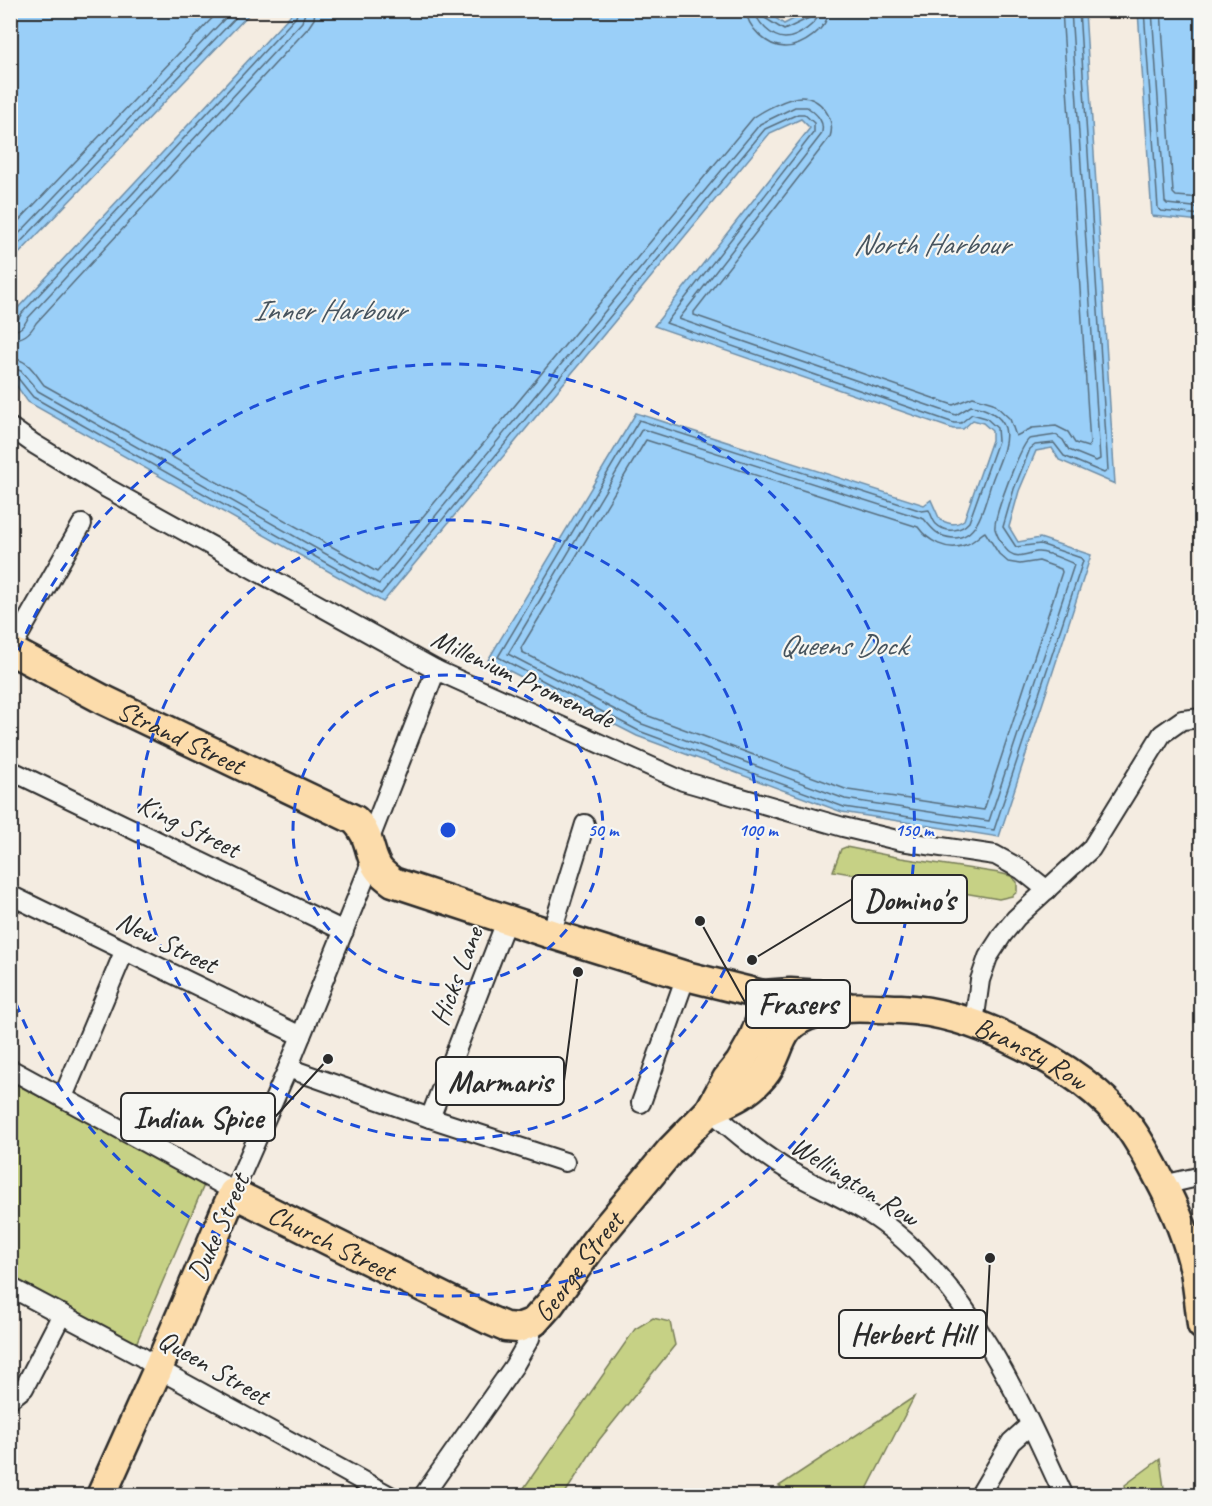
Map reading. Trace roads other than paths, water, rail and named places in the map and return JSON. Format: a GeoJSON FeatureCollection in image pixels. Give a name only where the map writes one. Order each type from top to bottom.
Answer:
{"type":"FeatureCollection","features":[{"type":"Feature","properties":{"kind":"main road","name":"Strand Street"},"geometry":{"type":"LineString","coordinates":[[11,649],[366,840]]}},
{"type":"Feature","properties":{"kind":"main road"},"geometry":{"type":"LineString","coordinates":[[366,840],[380,871],[393,882],[686,976],[764,995],[790,993],[822,995],[847,1007]]}},
{"type":"Feature","properties":{"kind":"main road"},"geometry":{"type":"LineString","coordinates":[[764,995],[783,1012],[791,1024],[808,1016],[847,1007]]}},
{"type":"Feature","properties":{"kind":"main road","name":"George Street"},"geometry":{"type":"LineString","coordinates":[[534,1322],[550,1304],[597,1239],[671,1150],[710,1110],[753,1040],[764,1011],[764,995]]}},
{"type":"Feature","properties":{"kind":"main road","name":"Bransty Row"},"geometry":{"type":"LineString","coordinates":[[847,1007],[935,1012],[974,1023],[1032,1049],[1080,1080],[1127,1125],[1142,1146],[1176,1210],[1195,1272],[1202,1325]]}},
{"type":"Feature","properties":{"kind":"main road","name":"George Street"},"geometry":{"type":"LineString","coordinates":[[710,1110],[742,1096],[764,1076],[791,1024]]}},
{"type":"Feature","properties":{"kind":"main road","name":"Church Street"},"geometry":{"type":"LineString","coordinates":[[233,1193],[505,1327],[518,1328],[534,1322]]}},
{"type":"Feature","properties":{"kind":"main road","name":"Duke Street"},"geometry":{"type":"LineString","coordinates":[[101,1496],[233,1193]]}},
{"type":"Feature","properties":{"kind":"street","name":"Millenium Promenade"},"geometry":{"type":"LineString","coordinates":[[10,427],[104,486],[436,670],[683,781],[843,827],[901,841],[995,855],[1022,870],[1047,890]]}},
{"type":"Feature","properties":{"kind":"street"},"geometry":{"type":"LineString","coordinates":[[11,649],[82,524]]}},
{"type":"Feature","properties":{"kind":"street","name":"Duke Street"},"geometry":{"type":"LineString","coordinates":[[233,1193],[288,1068],[344,931],[366,840],[436,670]]}},
{"type":"Feature","properties":{"kind":"street"},"geometry":{"type":"LineString","coordinates":[[974,1023],[980,980],[988,957],[1003,933],[1091,849],[1162,734],[1182,720],[1202,718]]}},
{"type":"Feature","properties":{"kind":"street","name":"King Street"},"geometry":{"type":"LineString","coordinates":[[10,770],[344,931]]}},
{"type":"Feature","properties":{"kind":"street"},"geometry":{"type":"LineString","coordinates":[[551,934],[585,824]]}},
{"type":"Feature","properties":{"kind":"street","name":"New Street"},"geometry":{"type":"LineString","coordinates":[[10,895],[301,1036]]}},
{"type":"Feature","properties":{"kind":"street","name":"Hicks Lane"},"geometry":{"type":"LineString","coordinates":[[430,1118],[507,919]]}},
{"type":"Feature","properties":{"kind":"street"},"geometry":{"type":"LineString","coordinates":[[63,1097],[124,952]]}},
{"type":"Feature","properties":{"kind":"street"},"geometry":{"type":"LineString","coordinates":[[641,1103],[686,976]]}},
{"type":"Feature","properties":{"kind":"street"},"geometry":{"type":"LineString","coordinates":[[288,1068],[565,1162]]}},
{"type":"Feature","properties":{"kind":"street","name":"Church Street"},"geometry":{"type":"LineString","coordinates":[[10,1069],[223,1185],[233,1193]]}},
{"type":"Feature","properties":{"kind":"street","name":"Wellington Row"},"geometry":{"type":"LineString","coordinates":[[710,1110],[742,1139],[766,1156],[891,1229],[950,1288],[975,1323],[1030,1425],[1064,1496]]}},
{"type":"Feature","properties":{"kind":"street"},"geometry":{"type":"LineString","coordinates":[[1163,1185],[1202,1176]]}},
{"type":"Feature","properties":{"kind":"street","name":"Queen Street"},"geometry":{"type":"LineString","coordinates":[[10,1287],[142,1357],[158,1369],[390,1496]]}},
{"type":"Feature","properties":{"kind":"street"},"geometry":{"type":"LineString","coordinates":[[10,1399],[24,1388],[62,1314]]}},
{"type":"Feature","properties":{"kind":"street","name":"George Street"},"geometry":{"type":"LineString","coordinates":[[423,1496],[514,1366],[530,1338],[534,1322]]}},
{"type":"Feature","properties":{"kind":"street"},"geometry":{"type":"LineString","coordinates":[[979,1496],[1011,1442],[1030,1425]]}},
{"type":"Feature","properties":{"kind":"water"},"geometry":{"type":"Polygon","coordinates":[[[811,10],[1085,11],[1115,484],[1059,460],[1052,448],[1036,451],[1019,491],[1009,527],[1018,542],[1040,538],[1091,555],[999,837],[842,812],[637,736],[488,660],[636,413],[924,505],[931,500],[940,520],[952,524],[964,520],[992,440],[992,431],[983,423],[973,420],[963,429],[953,429],[654,326],[810,128],[801,119],[770,133],[383,602],[28,402],[11,378],[11,323],[16,310],[294,11],[766,11],[784,24],[811,10]]]}},
{"type":"Feature","properties":{"kind":"water"},"geometry":{"type":"Polygon","coordinates":[[[10,11],[252,11],[11,262],[10,11]]]}},
{"type":"Feature","properties":{"kind":"water"},"geometry":{"type":"Polygon","coordinates":[[[1138,11],[1201,11],[1201,221],[1152,216],[1138,11]]]}},
{"type":"Feature","properties":{"kind":"place","name":"Frasers"},"geometry":{"type":"Point","coordinates":[700,921]}},
{"type":"Feature","properties":{"kind":"place","name":"Domino's"},"geometry":{"type":"Point","coordinates":[752,960]}},
{"type":"Feature","properties":{"kind":"place","name":"Marmaris"},"geometry":{"type":"Point","coordinates":[578,972]}},
{"type":"Feature","properties":{"kind":"place","name":"Indian Spice"},"geometry":{"type":"Point","coordinates":[328,1059]}},
{"type":"Feature","properties":{"kind":"place","name":"Herbert Hill"},"geometry":{"type":"Point","coordinates":[990,1258]}},
{"type":"Feature","properties":{"kind":"water label","name":"North Harbour"},"geometry":{"type":"Point","coordinates":[931,244]}},
{"type":"Feature","properties":{"kind":"water label","name":"Inner Harbour"},"geometry":{"type":"Point","coordinates":[329,310]}},
{"type":"Feature","properties":{"kind":"water label","name":"Queens Dock"},"geometry":{"type":"Point","coordinates":[843,645]}}]}
